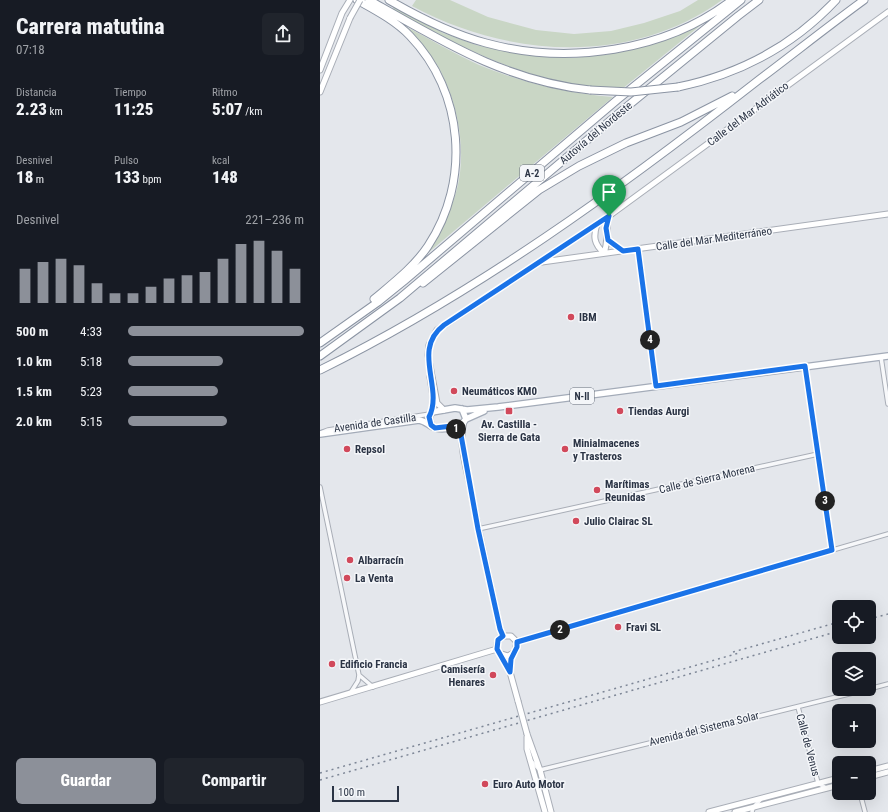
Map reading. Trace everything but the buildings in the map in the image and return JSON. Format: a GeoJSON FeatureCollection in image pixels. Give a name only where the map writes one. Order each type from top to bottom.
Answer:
{"type":"FeatureCollection","features":[{"type":"Feature","properties":{"kind":"highway"},"geometry":{"type":"LineString","coordinates":[[328,338],[418,260],[442,222],[455,179],[457,137],[445,90],[437,74],[409,35],[382,15],[358,0]]}},
{"type":"Feature","properties":{"kind":"highway"},"geometry":{"type":"LineString","coordinates":[[369,0],[443,42],[500,69],[528,79],[560,87],[631,92],[678,87],[708,81],[758,60],[801,32],[821,16],[836,0]]}},
{"type":"Feature","properties":{"kind":"highway"},"geometry":{"type":"LineString","coordinates":[[389,0],[438,26],[486,43],[508,48],[571,53],[609,50],[657,38],[696,23],[732,0]]}},
{"type":"Feature","properties":{"kind":"highway","name":"Autovía del Nordeste"},"geometry":{"type":"LineString","coordinates":[[320,343],[404,281],[617,100],[741,0]]}},
{"type":"Feature","properties":{"kind":"highway","name":"Autovía del Nordeste"},"geometry":{"type":"LineString","coordinates":[[320,356],[400,298],[630,104],[738,16],[760,0]]}},
{"type":"Feature","properties":{"kind":"highway"},"geometry":{"type":"LineString","coordinates":[[320,370],[399,328],[506,263],[653,160],[864,0]]}},
{"type":"Feature","properties":{"kind":"highway"},"geometry":{"type":"LineString","coordinates":[[400,298],[432,277],[539,190],[579,166],[626,143],[681,122],[756,82]]}},
{"type":"Feature","properties":{"kind":"main road","name":"N-II"},"geometry":{"type":"LineString","coordinates":[[432,413],[455,408],[498,407],[888,356]]}},
{"type":"Feature","properties":{"kind":"main road","name":"N-II"},"geometry":{"type":"LineString","coordinates":[[431,425],[438,428],[452,426],[498,407]]}},
{"type":"Feature","properties":{"kind":"main road"},"geometry":{"type":"LineString","coordinates":[[462,409],[464,421]]}},
{"type":"Feature","properties":{"kind":"main road"},"geometry":{"type":"LineString","coordinates":[[431,425],[429,417],[432,413]]}},
{"type":"Feature","properties":{"kind":"main road","name":"Avenida de Castilla"},"geometry":{"type":"LineString","coordinates":[[320,433],[419,420],[431,425]]}},
{"type":"Feature","properties":{"kind":"street"},"geometry":{"type":"LineString","coordinates":[[320,70],[342,14],[350,0]]}},
{"type":"Feature","properties":{"kind":"street"},"geometry":{"type":"LineString","coordinates":[[320,92],[358,0]]}},
{"type":"Feature","properties":{"kind":"street","name":"Calle del Mar Adriático"},"geometry":{"type":"LineString","coordinates":[[444,410],[437,402],[434,377],[432,375],[428,355],[429,345],[437,330],[609,216],[888,12]]}},
{"type":"Feature","properties":{"kind":"street","name":"Calle del Mar Mediterráneo"},"geometry":{"type":"LineString","coordinates":[[540,262],[888,214]]}},
{"type":"Feature","properties":{"kind":"street"},"geometry":{"type":"LineString","coordinates":[[604,253],[608,240],[606,228],[609,216]]}},
{"type":"Feature","properties":{"kind":"street"},"geometry":{"type":"LineString","coordinates":[[597,224],[594,239],[596,244],[604,253]]}},
{"type":"Feature","properties":{"kind":"street"},"geometry":{"type":"LineString","coordinates":[[608,240],[623,251]]}},
{"type":"Feature","properties":{"kind":"street"},"geometry":{"type":"LineString","coordinates":[[638,249],[656,386]]}},
{"type":"Feature","properties":{"kind":"street"},"geometry":{"type":"LineString","coordinates":[[881,357],[888,404]]}},
{"type":"Feature","properties":{"kind":"street"},"geometry":{"type":"LineString","coordinates":[[805,366],[832,550]]}},
{"type":"Feature","properties":{"kind":"street","name":"Calle del Mar Adriático"},"geometry":{"type":"LineString","coordinates":[[432,375],[430,378],[434,403],[432,413]]}},
{"type":"Feature","properties":{"kind":"street","name":"Avenida de Castilla"},"geometry":{"type":"LineString","coordinates":[[320,433],[328,430],[432,413]]}},
{"type":"Feature","properties":{"kind":"street"},"geometry":{"type":"LineString","coordinates":[[464,421],[461,435],[478,529],[500,629],[503,636]]}},
{"type":"Feature","properties":{"kind":"street"},"geometry":{"type":"LineString","coordinates":[[452,426],[461,435]]}},
{"type":"Feature","properties":{"kind":"street","name":"Calle de Sierra Morena"},"geometry":{"type":"LineString","coordinates":[[478,529],[818,454]]}},
{"type":"Feature","properties":{"kind":"street"},"geometry":{"type":"LineString","coordinates":[[320,487],[359,675],[358,681],[351,693]]}},
{"type":"Feature","properties":{"kind":"street"},"geometry":{"type":"LineString","coordinates":[[517,642],[888,534]]}},
{"type":"Feature","properties":{"kind":"street"},"geometry":{"type":"LineString","coordinates":[[497,649],[498,640],[503,636],[511,636],[517,642]]}},
{"type":"Feature","properties":{"kind":"street"},"geometry":{"type":"LineString","coordinates":[[510,672],[512,654],[517,647],[517,642]]}},
{"type":"Feature","properties":{"kind":"street"},"geometry":{"type":"LineString","coordinates":[[497,649],[502,654],[510,672],[540,770],[551,812]]}},
{"type":"Feature","properties":{"kind":"street"},"geometry":{"type":"LineString","coordinates":[[320,702],[497,649]]}},
{"type":"Feature","properties":{"kind":"street"},"geometry":{"type":"LineString","coordinates":[[502,654],[512,654]]}},
{"type":"Feature","properties":{"kind":"street"},"geometry":{"type":"LineString","coordinates":[[359,675],[373,686]]}},
{"type":"Feature","properties":{"kind":"street","name":"Avenida del Sistema Solar"},"geometry":{"type":"LineString","coordinates":[[876,687],[888,684]]}},
{"type":"Feature","properties":{"kind":"street","name":"Avenida del Sistema Solar"},"geometry":{"type":"LineString","coordinates":[[540,770],[841,696]]}},
{"type":"Feature","properties":{"kind":"street","name":"Calle de Venus"},"geometry":{"type":"LineString","coordinates":[[798,707],[818,783],[826,788]]}},
{"type":"Feature","properties":{"kind":"street"},"geometry":{"type":"LineString","coordinates":[[528,734],[527,749],[546,812]]}},
{"type":"Feature","properties":{"kind":"street"},"geometry":{"type":"LineString","coordinates":[[530,759],[540,770]]}},
{"type":"Feature","properties":{"kind":"street"},"geometry":{"type":"LineString","coordinates":[[876,769],[888,766]]}},
{"type":"Feature","properties":{"kind":"street"},"geometry":{"type":"LineString","coordinates":[[538,784],[540,770]]}},
{"type":"Feature","properties":{"kind":"street"},"geometry":{"type":"LineString","coordinates":[[876,775],[888,772]]}},
{"type":"Feature","properties":{"kind":"street"},"geometry":{"type":"LineString","coordinates":[[709,812],[832,780]]}},
{"type":"Feature","properties":{"kind":"street","name":"Calle de Venus"},"geometry":{"type":"LineString","coordinates":[[811,792],[818,783]]}},
{"type":"Feature","properties":{"kind":"street"},"geometry":{"type":"LineString","coordinates":[[739,812],[753,810],[832,787]]}},
{"type":"Feature","properties":{"kind":"street"},"geometry":{"type":"LineString","coordinates":[[753,810],[756,803],[766,797]]}},
{"type":"Feature","properties":{"kind":"street"},"geometry":{"type":"LineString","coordinates":[[862,800],[865,812]]}},
{"type":"Feature","properties":{"kind":"green space"},"geometry":{"type":"Polygon","coordinates":[[[416,0],[450,0],[488,17],[536,30],[574,34],[611,31],[644,23],[680,11],[698,0],[722,0],[686,21],[649,36],[609,45],[569,47],[528,44],[488,36],[449,23],[412,6],[416,0]]]}},
{"type":"Feature","properties":{"kind":"green space"},"geometry":{"type":"Polygon","coordinates":[[[394,7],[443,33],[476,45],[525,55],[573,58],[609,54],[649,45],[701,25],[622,89],[559,81],[502,64],[420,25],[392,10],[394,7]]]}},
{"type":"Feature","properties":{"kind":"green space"},"geometry":{"type":"Polygon","coordinates":[[[403,25],[479,65],[512,77],[562,90],[613,97],[422,258],[444,222],[454,199],[461,167],[460,134],[453,102],[448,86],[441,72],[429,53],[403,25]]]}},
{"type":"Feature","properties":{"kind":"railway"},"geometry":{"type":"LineString","coordinates":[[876,617],[888,614]]}},
{"type":"Feature","properties":{"kind":"railway"},"geometry":{"type":"LineString","coordinates":[[733,652],[832,624]]}},
{"type":"Feature","properties":{"kind":"railway"},"geometry":{"type":"LineString","coordinates":[[320,780],[832,633]]}},
{"type":"Feature","properties":{"kind":"railway"},"geometry":{"type":"LineString","coordinates":[[320,773],[739,653]]}},
{"type":"Feature","properties":{"kind":"place","name":"IBM"},"geometry":{"type":"Point","coordinates":[571,317]}},
{"type":"Feature","properties":{"kind":"place","name":"Neumáticos KM0"},"geometry":{"type":"Point","coordinates":[454,391]}},
{"type":"Feature","properties":{"kind":"place","name":"Av. Castilla - Sierra de Gata"},"geometry":{"type":"Point","coordinates":[509,411]}},
{"type":"Feature","properties":{"kind":"place","name":"Tiendas Aurgi"},"geometry":{"type":"Point","coordinates":[620,411]}},
{"type":"Feature","properties":{"kind":"place","name":"Repsol"},"geometry":{"type":"Point","coordinates":[347,449]}},
{"type":"Feature","properties":{"kind":"place","name":"Minialmacenes y Trasteros"},"geometry":{"type":"Point","coordinates":[565,449]}},
{"type":"Feature","properties":{"kind":"place","name":"Marítimas Reunidas"},"geometry":{"type":"Point","coordinates":[597,490]}},
{"type":"Feature","properties":{"kind":"place","name":"Julio Clairac SL"},"geometry":{"type":"Point","coordinates":[576,521]}},
{"type":"Feature","properties":{"kind":"place","name":"Albarracín"},"geometry":{"type":"Point","coordinates":[350,560]}},
{"type":"Feature","properties":{"kind":"place","name":"La Venta"},"geometry":{"type":"Point","coordinates":[347,578]}},
{"type":"Feature","properties":{"kind":"place","name":"Fravi SL"},"geometry":{"type":"Point","coordinates":[618,627]}},
{"type":"Feature","properties":{"kind":"place","name":"Edificio Francia"},"geometry":{"type":"Point","coordinates":[332,664]}},
{"type":"Feature","properties":{"kind":"place","name":"Camisería Henares"},"geometry":{"type":"Point","coordinates":[493,675]}},
{"type":"Feature","properties":{"kind":"place","name":"Euro Auto Motor"},"geometry":{"type":"Point","coordinates":[485,784]}},
{"type":"Feature","properties":{"kind":"route"},"geometry":{"type":"LineString","coordinates":[[609,216],[606,228],[608,240],[614,246],[623,251],[638,249],[656,386],[805,366],[832,550],[517,642],[515,652],[512,654],[510,672],[502,654],[497,649],[496,644],[503,636],[500,629],[478,529],[461,435],[457,429],[452,426],[435,428],[430,422],[429,417],[434,403],[430,378],[432,375],[428,355],[429,345],[437,330],[609,216]]}}]}
